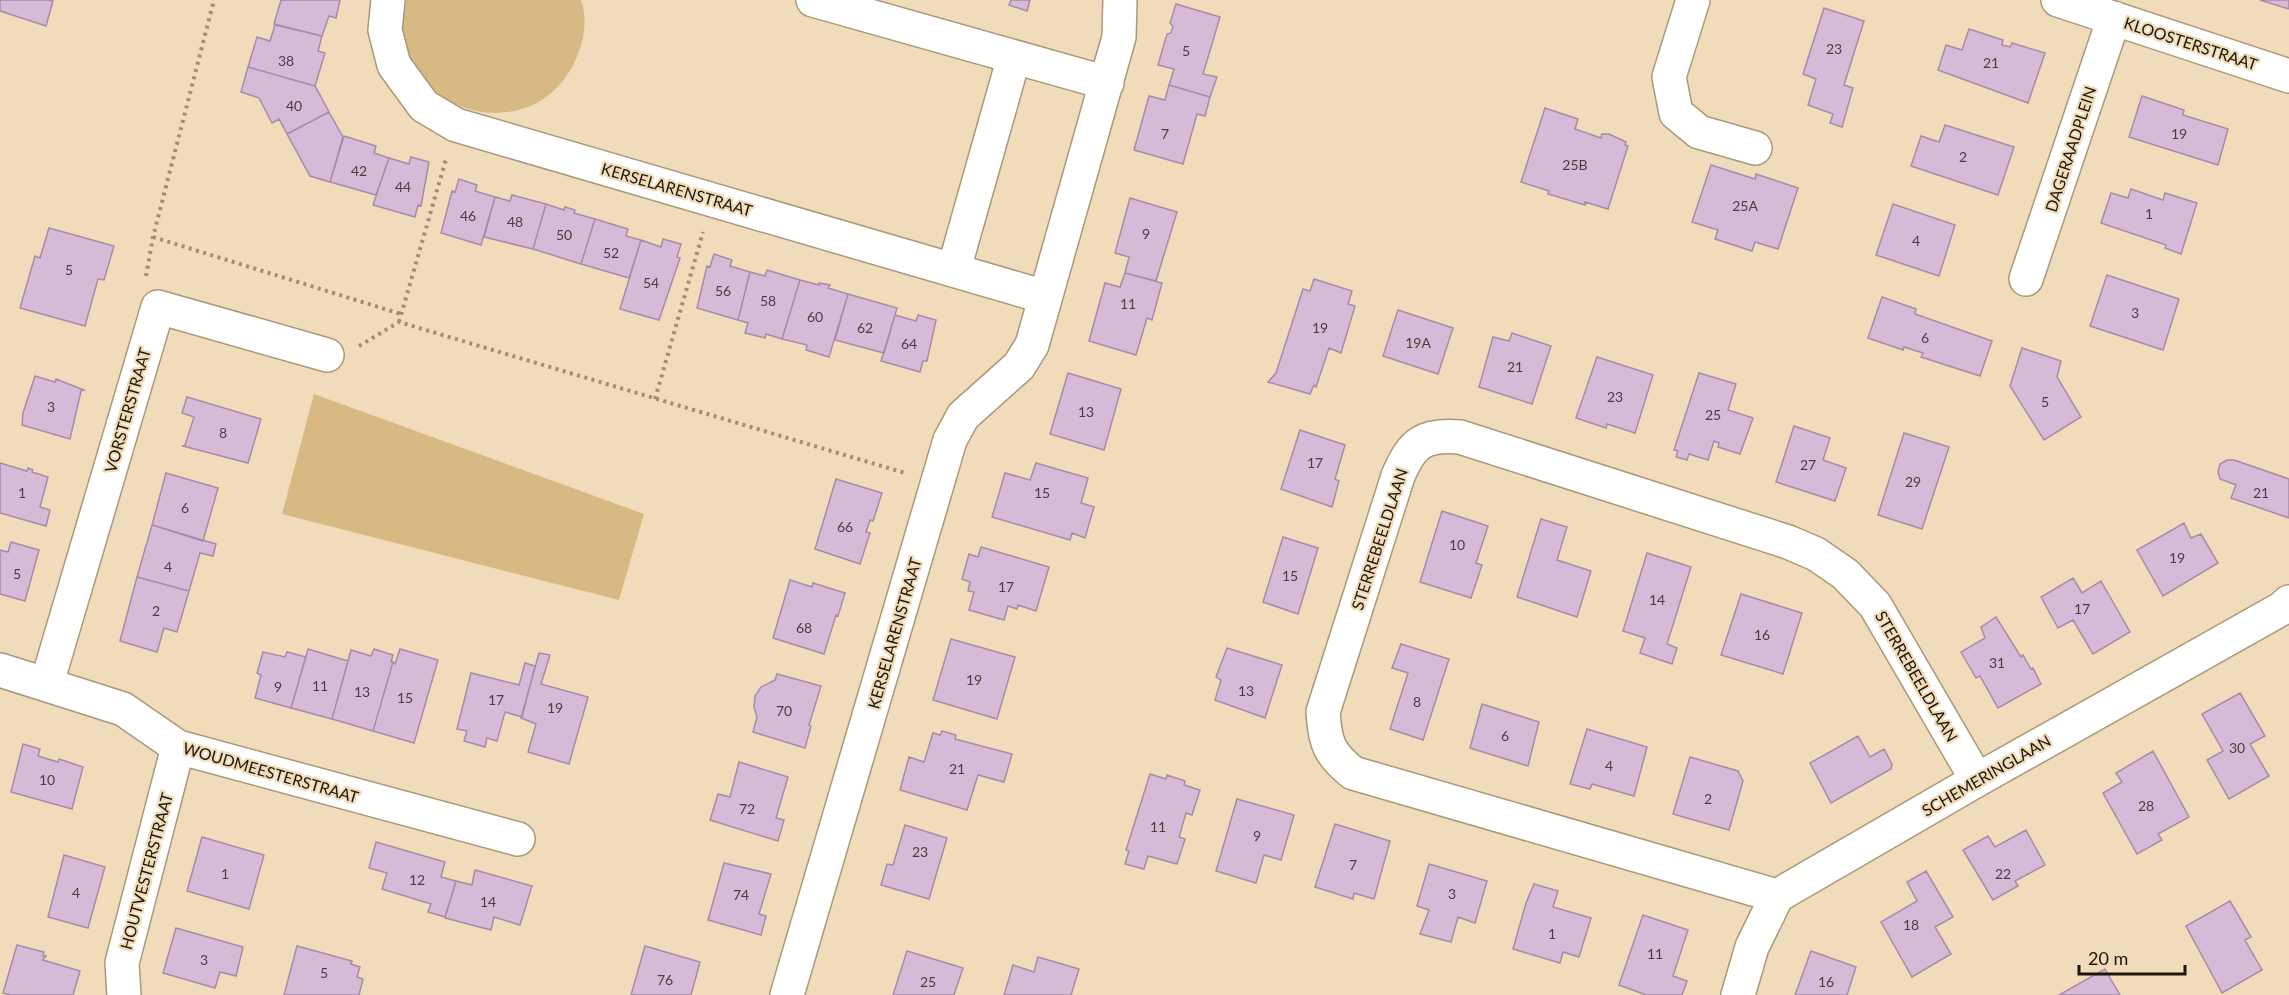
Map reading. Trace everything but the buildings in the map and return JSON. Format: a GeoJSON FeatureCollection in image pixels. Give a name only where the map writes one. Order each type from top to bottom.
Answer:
{"type":"FeatureCollection","features":[{"type":"Feature","properties":{"kind":"street","name":"KERSELARENSTRAAT"},"geometry":{"type":"LineString","coordinates":[[388,0],[385,30],[394,65],[424,106],[456,125],[1045,297]]}},
{"type":"Feature","properties":{"kind":"street"},"geometry":{"type":"LineString","coordinates":[[813,0],[1107,83]]}},
{"type":"Feature","properties":{"kind":"street","name":"KERSELARENSTRAAT"},"geometry":{"type":"LineString","coordinates":[[788,995],[950,440],[963,416],[1019,366],[1032,345],[1119,37],[1119,0]]}},
{"type":"Feature","properties":{"kind":"street"},"geometry":{"type":"LineString","coordinates":[[1693,0],[1669,77],[1676,113],[1700,132],[1755,148]]}},
{"type":"Feature","properties":{"kind":"street","name":"KLOOSTERSTRAAT"},"geometry":{"type":"LineString","coordinates":[[2058,0],[2289,76]]}},
{"type":"Feature","properties":{"kind":"street","name":"DAGERAADPLEIN"},"geometry":{"type":"LineString","coordinates":[[2026,279],[2114,18]]}},
{"type":"Feature","properties":{"kind":"street"},"geometry":{"type":"LineString","coordinates":[[954,269],[1014,57]]}},
{"type":"Feature","properties":{"kind":"street"},"geometry":{"type":"LineString","coordinates":[[158,307],[327,355]]}},
{"type":"Feature","properties":{"kind":"street","name":"VORSTERSTRAAT"},"geometry":{"type":"LineString","coordinates":[[47,683],[158,307]]}},
{"type":"Feature","properties":{"kind":"street","name":"STERREBEELDLAAN"},"geometry":{"type":"LineString","coordinates":[[1777,896],[1353,773],[1335,759],[1325,737],[1323,712],[1398,476],[1407,456],[1420,443],[1438,435],[1460,437],[1788,542],[1816,554],[1845,574],[1875,605],[1977,780]]}},
{"type":"Feature","properties":{"kind":"street","name":"SCHEMERINGLAAN"},"geometry":{"type":"LineString","coordinates":[[1777,896],[1977,780],[2281,609],[2289,602]]}},
{"type":"Feature","properties":{"kind":"street","name":"WOUDMEESTERSTRAAT"},"geometry":{"type":"LineString","coordinates":[[0,670],[123,708],[178,747],[518,840]]}},
{"type":"Feature","properties":{"kind":"street","name":"HOUTVESTERSTRAAT"},"geometry":{"type":"LineString","coordinates":[[124,995],[122,963],[178,747]]}},
{"type":"Feature","properties":{"kind":"street"},"geometry":{"type":"LineString","coordinates":[[1738,995],[1752,947],[1777,896]]}},
{"type":"Feature","properties":{"kind":"path"},"geometry":{"type":"LineString","coordinates":[[158,307],[146,278],[153,237],[214,0]]}},
{"type":"Feature","properties":{"kind":"path"},"geometry":{"type":"LineString","coordinates":[[399,322],[456,125]]}},
{"type":"Feature","properties":{"kind":"path"},"geometry":{"type":"LineString","coordinates":[[655,399],[713,199]]}},
{"type":"Feature","properties":{"kind":"path"},"geometry":{"type":"LineString","coordinates":[[153,237],[401,314]]}},
{"type":"Feature","properties":{"kind":"path"},"geometry":{"type":"LineString","coordinates":[[327,355],[339,355],[399,322],[938,483]]}},
{"type":"Feature","properties":{"kind":"shaded area"},"geometry":{"type":"Polygon","coordinates":[[[405,0],[581,0],[585,21],[582,41],[578,54],[558,86],[531,106],[500,113],[468,109],[439,94],[417,71],[404,39],[405,0]]]}},
{"type":"Feature","properties":{"kind":"shaded area"},"geometry":{"type":"Polygon","coordinates":[[[314,394],[644,514],[619,600],[282,514],[314,394]]]}}]}
